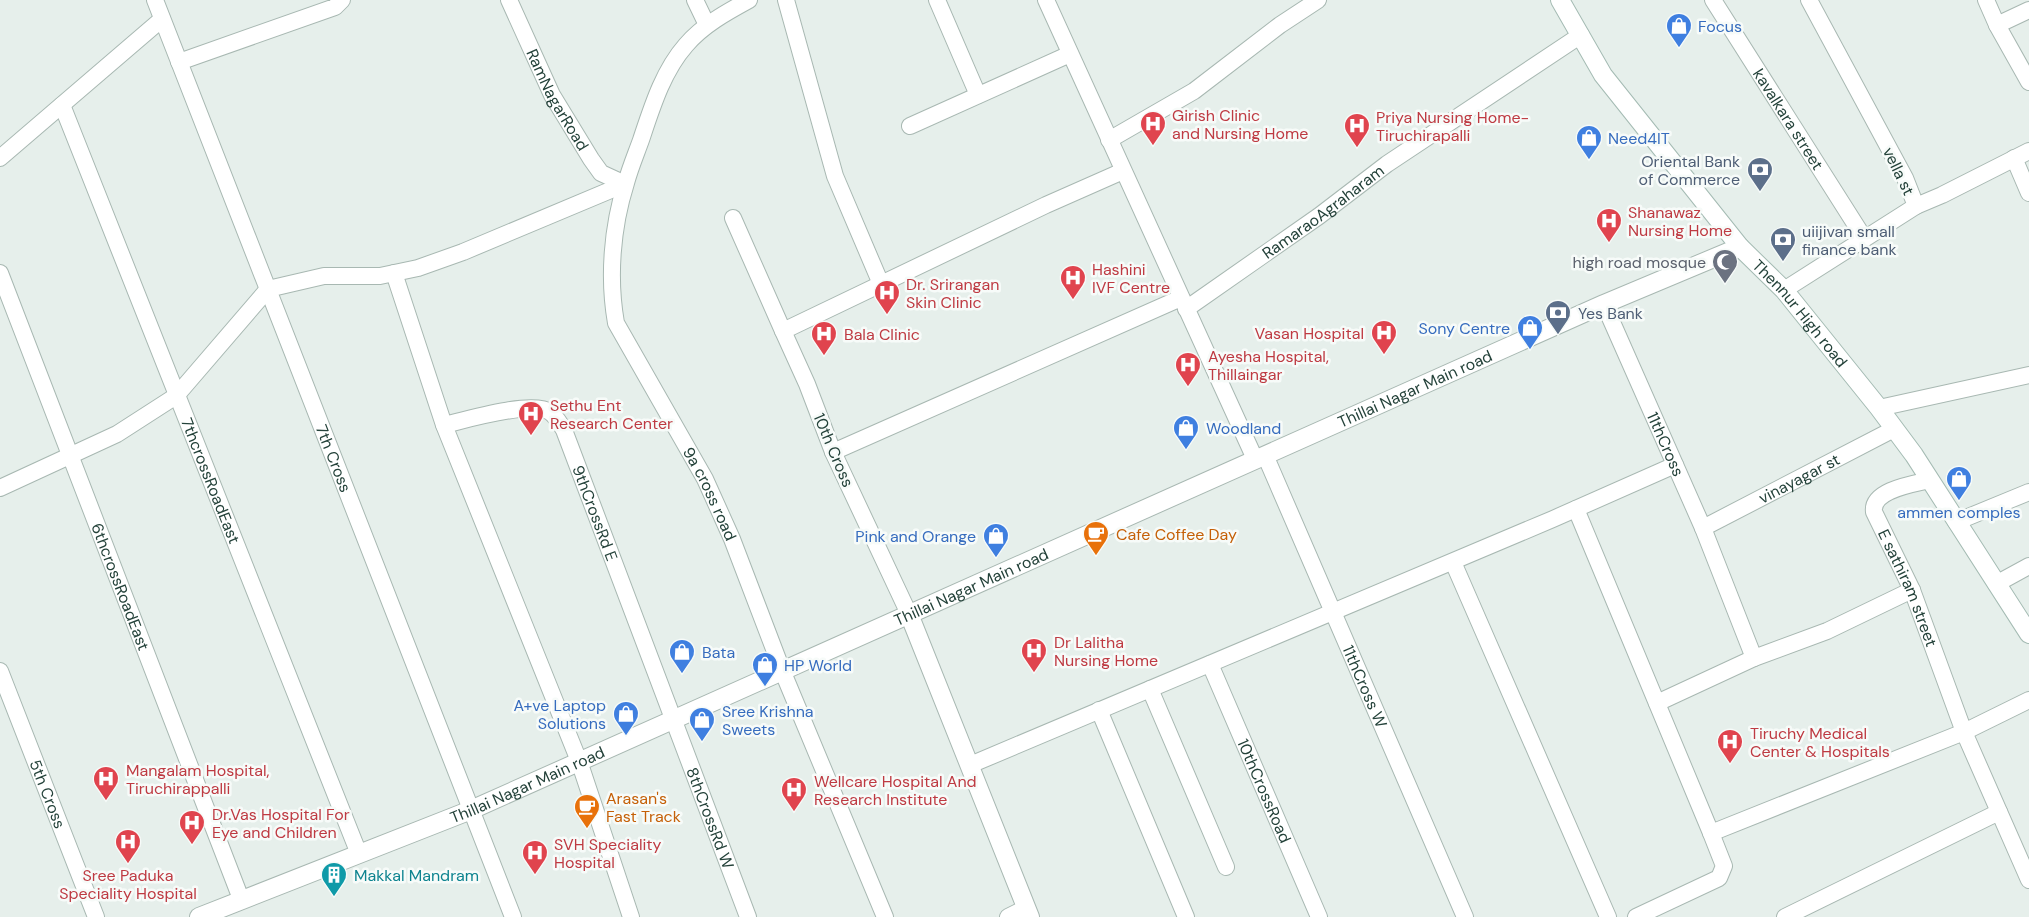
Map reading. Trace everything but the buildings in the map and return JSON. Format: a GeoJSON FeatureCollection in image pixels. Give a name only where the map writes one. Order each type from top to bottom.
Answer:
{"type":"FeatureCollection","features":[{"type":"Feature","properties":{"kind":"street","name":"7th Cross"},"geometry":{"type":"LineString","coordinates":[[155,0],[513,917]]}},
{"type":"Feature","properties":{"kind":"street"},"geometry":{"type":"LineString","coordinates":[[179,62],[335,7],[342,0]]}},
{"type":"Feature","properties":{"kind":"street","name":"RamNagarRoad"},"geometry":{"type":"LineString","coordinates":[[509,0],[552,95],[591,159],[601,173],[625,184]]}},
{"type":"Feature","properties":{"kind":"street"},"geometry":{"type":"LineString","coordinates":[[695,0],[707,25]]}},
{"type":"Feature","properties":{"kind":"street","name":"9a cross road"},"geometry":{"type":"LineString","coordinates":[[749,0],[707,25],[687,44],[668,72],[648,115],[625,184],[612,261],[612,301],[616,323],[705,479],[732,539],[782,670],[885,917]]}},
{"type":"Feature","properties":{"kind":"street"},"geometry":{"type":"LineString","coordinates":[[786,0],[835,176],[881,284]]}},
{"type":"Feature","properties":{"kind":"street"},"geometry":{"type":"LineString","coordinates":[[937,0],[978,95]]}},
{"type":"Feature","properties":{"kind":"street","name":"11thCross W"},"geometry":{"type":"LineString","coordinates":[[1046,0],[1183,303],[1260,457],[1333,612],[1465,917]]}},
{"type":"Feature","properties":{"kind":"street"},"geometry":{"type":"LineString","coordinates":[[1108,140],[1194,91],[1280,25],[1318,0]]}},
{"type":"Feature","properties":{"kind":"street","name":"Thennur High road"},"geometry":{"type":"LineString","coordinates":[[1560,0],[1604,75],[1740,247],[1784,290],[1879,408],[1930,480],[2029,634]]}},
{"type":"Feature","properties":{"kind":"street","name":"kavalkara street"},"geometry":{"type":"LineString","coordinates":[[1713,0],[1864,238]]}},
{"type":"Feature","properties":{"kind":"street","name":"vella st"},"geometry":{"type":"LineString","coordinates":[[1784,290],[1916,206],[1905,178],[1809,0]]}},
{"type":"Feature","properties":{"kind":"street"},"geometry":{"type":"LineString","coordinates":[[1986,0],[1997,25],[2029,82]]}},
{"type":"Feature","properties":{"kind":"street"},"geometry":{"type":"LineString","coordinates":[[1997,25],[2029,10]]}},
{"type":"Feature","properties":{"kind":"street"},"geometry":{"type":"LineString","coordinates":[[0,158],[162,19]]}},
{"type":"Feature","properties":{"kind":"street","name":"RamaraoAgraharam"},"geometry":{"type":"LineString","coordinates":[[833,452],[1183,303],[1319,216],[1387,164],[1581,35]]}},
{"type":"Feature","properties":{"kind":"street"},"geometry":{"type":"LineString","coordinates":[[910,126],[1070,54]]}},
{"type":"Feature","properties":{"kind":"street","name":"7thcrossRoadEast"},"geometry":{"type":"LineString","coordinates":[[62,105],[359,854]]}},
{"type":"Feature","properties":{"kind":"street"},"geometry":{"type":"LineString","coordinates":[[1916,206],[2021,154],[2029,193]]}},
{"type":"Feature","properties":{"kind":"street"},"geometry":{"type":"LineString","coordinates":[[783,331],[1123,171]]}},
{"type":"Feature","properties":{"kind":"street"},"geometry":{"type":"LineString","coordinates":[[0,488],[117,434],[176,396],[268,289],[324,276],[380,276],[418,268],[463,252],[625,184]]}},
{"type":"Feature","properties":{"kind":"street","name":"10th Cross"},"geometry":{"type":"LineString","coordinates":[[733,218],[807,384],[833,452],[909,614],[1028,912]]}},
{"type":"Feature","properties":{"kind":"street","name":"Thillai Nagar Main road"},"geometry":{"type":"LineString","coordinates":[[199,917],[471,810],[1604,303],[1740,247]]}},
{"type":"Feature","properties":{"kind":"street","name":"6thcrossRoadEast"},"geometry":{"type":"LineString","coordinates":[[0,273],[241,899]]}},
{"type":"Feature","properties":{"kind":"street"},"geometry":{"type":"LineString","coordinates":[[394,273],[444,425],[579,761],[631,917]]}},
{"type":"Feature","properties":{"kind":"street","name":"11thCross"},"geometry":{"type":"LineString","coordinates":[[1604,303],[1703,528],[1754,658]]}},
{"type":"Feature","properties":{"kind":"street"},"geometry":{"type":"LineString","coordinates":[[1879,408],[2029,375]]}},
{"type":"Feature","properties":{"kind":"street","name":"9thCrossRd E"},"geometry":{"type":"LineString","coordinates":[[444,425],[516,409],[541,408],[556,417],[568,441],[674,719]]}},
{"type":"Feature","properties":{"kind":"street","name":"vinayagar st"},"geometry":{"type":"LineString","coordinates":[[1703,528],[1894,429]]}},
{"type":"Feature","properties":{"kind":"street"},"geometry":{"type":"LineString","coordinates":[[970,765],[1453,562],[1675,465]]}},
{"type":"Feature","properties":{"kind":"street","name":"E sathiram street"},"geometry":{"type":"LineString","coordinates":[[1930,480],[1881,495],[1873,506],[1874,512],[1912,590],[1964,732],[2029,880]]}},
{"type":"Feature","properties":{"kind":"street"},"geometry":{"type":"LineString","coordinates":[[1956,522],[2029,492]]}},
{"type":"Feature","properties":{"kind":"street"},"geometry":{"type":"LineString","coordinates":[[1576,509],[1724,866],[1719,878],[1636,917]]}},
{"type":"Feature","properties":{"kind":"street"},"geometry":{"type":"LineString","coordinates":[[1453,562],[1608,917]]}},
{"type":"Feature","properties":{"kind":"street"},"geometry":{"type":"LineString","coordinates":[[1996,584],[2029,566]]}},
{"type":"Feature","properties":{"kind":"street"},"geometry":{"type":"LineString","coordinates":[[1657,703],[1754,658],[1827,632],[1912,590]]}},
{"type":"Feature","properties":{"kind":"street","name":"10thCrossRoad"},"geometry":{"type":"LineString","coordinates":[[1210,664],[1319,917]]}},
{"type":"Feature","properties":{"kind":"street","name":"5th Cross"},"geometry":{"type":"LineString","coordinates":[[0,671],[96,917]]}},
{"type":"Feature","properties":{"kind":"street"},"geometry":{"type":"LineString","coordinates":[[1150,689],[1226,867]]}},
{"type":"Feature","properties":{"kind":"street"},"geometry":{"type":"LineString","coordinates":[[1711,833],[1964,732],[2029,700]]}},
{"type":"Feature","properties":{"kind":"street"},"geometry":{"type":"LineString","coordinates":[[1099,710],[1186,917]]}},
{"type":"Feature","properties":{"kind":"street","name":"8thCrossRd W"},"geometry":{"type":"LineString","coordinates":[[674,719],[748,917]]}},
{"type":"Feature","properties":{"kind":"street"},"geometry":{"type":"LineString","coordinates":[[1785,917],[1999,812]]}},
{"type":"Feature","properties":{"kind":"street"},"geometry":{"type":"LineString","coordinates":[[1008,917],[1028,912]]}},
{"type":"Feature","properties":{"kind":"place","name":"Focus"},"geometry":{"type":"Point","coordinates":[1679,49]}},
{"type":"Feature","properties":{"kind":"place","name":"Girish Clinic and Nursing Home"},"geometry":{"type":"Point","coordinates":[1153,147]}},
{"type":"Feature","properties":{"kind":"place","name":"Priya Nursing Home- Tiruchirapalli"},"geometry":{"type":"Point","coordinates":[1357,149]}},
{"type":"Feature","properties":{"kind":"place","name":"Need4IT"},"geometry":{"type":"Point","coordinates":[1589,161]}},
{"type":"Feature","properties":{"kind":"place","name":"Oriental Bank of Commerce"},"geometry":{"type":"Point","coordinates":[1760,193]}},
{"type":"Feature","properties":{"kind":"place","name":"Shanawaz Nursing Home"},"geometry":{"type":"Point","coordinates":[1609,244]}},
{"type":"Feature","properties":{"kind":"place","name":"uiijivan small finance bank"},"geometry":{"type":"Point","coordinates":[1783,263]}},
{"type":"Feature","properties":{"kind":"place","name":"high road mosque"},"geometry":{"type":"Point","coordinates":[1725,285]}},
{"type":"Feature","properties":{"kind":"place","name":"Hashini IVF Centre"},"geometry":{"type":"Point","coordinates":[1073,301]}},
{"type":"Feature","properties":{"kind":"place","name":"Dr. Srirangan Skin Clinic"},"geometry":{"type":"Point","coordinates":[887,316]}},
{"type":"Feature","properties":{"kind":"place","name":"Yes Bank"},"geometry":{"type":"Point","coordinates":[1558,336]}},
{"type":"Feature","properties":{"kind":"place","name":"Sony Centre"},"geometry":{"type":"Point","coordinates":[1530,351]}},
{"type":"Feature","properties":{"kind":"place","name":"Vasan Hospital"},"geometry":{"type":"Point","coordinates":[1384,356]}},
{"type":"Feature","properties":{"kind":"place","name":"Bala Clinic"},"geometry":{"type":"Point","coordinates":[824,357]}},
{"type":"Feature","properties":{"kind":"place","name":"Ayesha Hospital, Thillaingar"},"geometry":{"type":"Point","coordinates":[1188,388]}},
{"type":"Feature","properties":{"kind":"place","name":"Sethu Ent Research Center"},"geometry":{"type":"Point","coordinates":[531,437]}},
{"type":"Feature","properties":{"kind":"place","name":"Woodland"},"geometry":{"type":"Point","coordinates":[1186,451]}},
{"type":"Feature","properties":{"kind":"place","name":"ammen comples"},"geometry":{"type":"Point","coordinates":[1959,502]}},
{"type":"Feature","properties":{"kind":"place","name":"Cafe Coffee Day"},"geometry":{"type":"Point","coordinates":[1096,557]}},
{"type":"Feature","properties":{"kind":"place","name":"Pink and Orange"},"geometry":{"type":"Point","coordinates":[996,559]}},
{"type":"Feature","properties":{"kind":"place","name":"Dr Lalitha Nursing Home"},"geometry":{"type":"Point","coordinates":[1034,674]}},
{"type":"Feature","properties":{"kind":"place","name":"Bata"},"geometry":{"type":"Point","coordinates":[682,675]}},
{"type":"Feature","properties":{"kind":"place","name":"HP World"},"geometry":{"type":"Point","coordinates":[765,688]}},
{"type":"Feature","properties":{"kind":"place","name":"A+ve Laptop Solutions"},"geometry":{"type":"Point","coordinates":[626,737]}},
{"type":"Feature","properties":{"kind":"place","name":"Sree Krishna Sweets"},"geometry":{"type":"Point","coordinates":[702,743]}},
{"type":"Feature","properties":{"kind":"place","name":"Tiruchy Medical Center & Hospitals"},"geometry":{"type":"Point","coordinates":[1730,765]}},
{"type":"Feature","properties":{"kind":"place","name":"Mangalam Hospital, Tiruchirappalli"},"geometry":{"type":"Point","coordinates":[106,802]}},
{"type":"Feature","properties":{"kind":"place","name":"Wellcare Hospital And Research Institute"},"geometry":{"type":"Point","coordinates":[794,813]}},
{"type":"Feature","properties":{"kind":"place","name":"Arasan's Fast Track"},"geometry":{"type":"Point","coordinates":[587,830]}},
{"type":"Feature","properties":{"kind":"place","name":"Dr.Vas Hospital For Eye and Children"},"geometry":{"type":"Point","coordinates":[192,846]}},
{"type":"Feature","properties":{"kind":"place","name":"Sree Paduka Speciality Hospital"},"geometry":{"type":"Point","coordinates":[128,865]}},
{"type":"Feature","properties":{"kind":"place","name":"SVH Speciality Hospital"},"geometry":{"type":"Point","coordinates":[535,876]}},
{"type":"Feature","properties":{"kind":"place","name":"Makkal Mandram"},"geometry":{"type":"Point","coordinates":[334,898]}}]}
